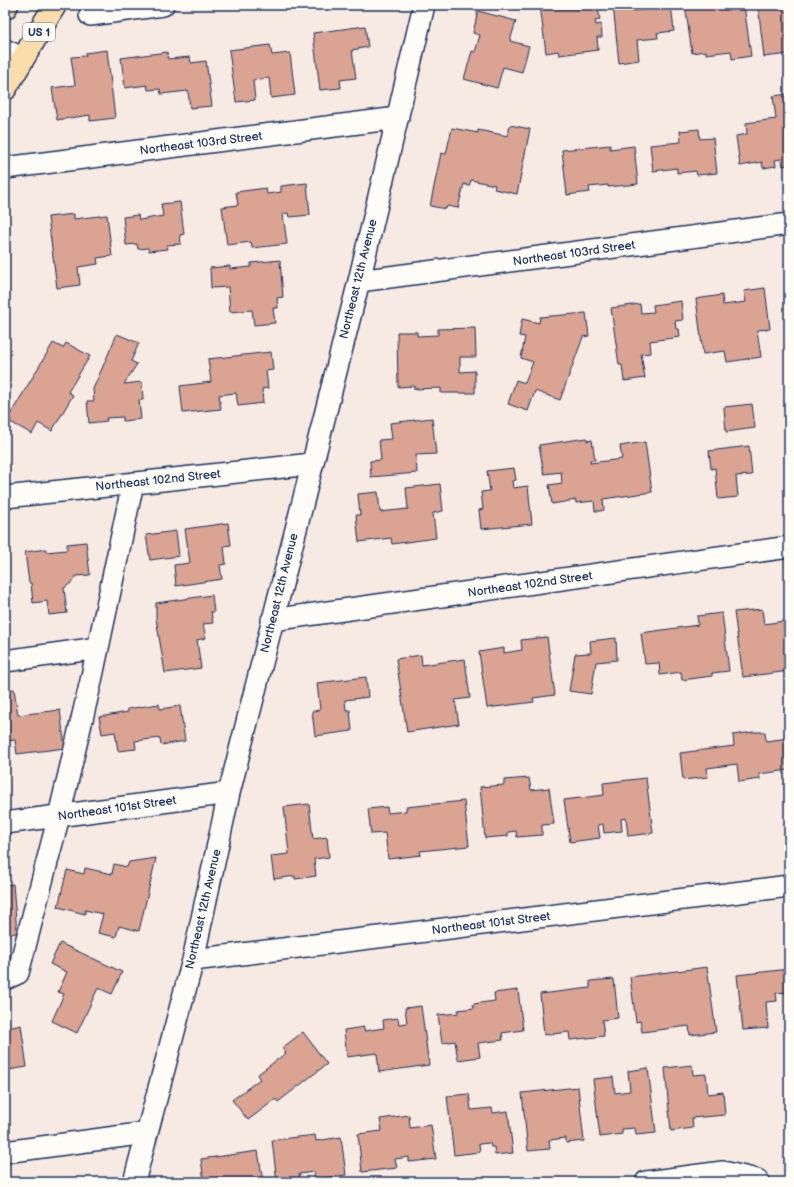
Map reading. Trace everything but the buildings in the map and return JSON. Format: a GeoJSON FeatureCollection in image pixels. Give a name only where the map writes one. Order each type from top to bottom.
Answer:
{"type":"FeatureCollection","features":[{"type":"Feature","properties":{"kind":"main road","name":"US 1"},"geometry":{"type":"LineString","coordinates":[[5,89],[14,54],[55,5]]}},
{"type":"Feature","properties":{"kind":"street"},"geometry":{"type":"LineString","coordinates":[[90,15],[163,5]]}},
{"type":"Feature","properties":{"kind":"street","name":"Northeast 12th Avenue"},"geometry":{"type":"LineString","coordinates":[[134,1182],[193,960],[229,793],[359,281],[424,5]]}},
{"type":"Feature","properties":{"kind":"street","name":"Northeast 103rd Street"},"geometry":{"type":"LineString","coordinates":[[5,168],[398,118]]}},
{"type":"Feature","properties":{"kind":"street","name":"Northeast 103rd Street"},"geometry":{"type":"LineString","coordinates":[[359,281],[789,224]]}},
{"type":"Feature","properties":{"kind":"street","name":"Northeast 102nd Street"},"geometry":{"type":"LineString","coordinates":[[5,496],[312,464]]}},
{"type":"Feature","properties":{"kind":"street"},"geometry":{"type":"LineString","coordinates":[[5,979],[18,973],[59,816],[91,681],[133,483]]}},
{"type":"Feature","properties":{"kind":"street","name":"Northeast 102nd Street"},"geometry":{"type":"LineString","coordinates":[[272,620],[789,547]]}},
{"type":"Feature","properties":{"kind":"street"},"geometry":{"type":"LineString","coordinates":[[5,661],[98,648]]}},
{"type":"Feature","properties":{"kind":"street","name":"Northeast 101st Street"},"geometry":{"type":"LineString","coordinates":[[5,823],[229,793]]}},
{"type":"Feature","properties":{"kind":"street","name":"Northeast 101st Street"},"geometry":{"type":"LineString","coordinates":[[193,960],[789,886]]}},
{"type":"Feature","properties":{"kind":"street"},"geometry":{"type":"LineString","coordinates":[[5,1152],[146,1133]]}},
{"type":"Feature","properties":{"kind":"street"},"geometry":{"type":"LineString","coordinates":[[646,1182],[723,1172],[758,1181]]}}]}
